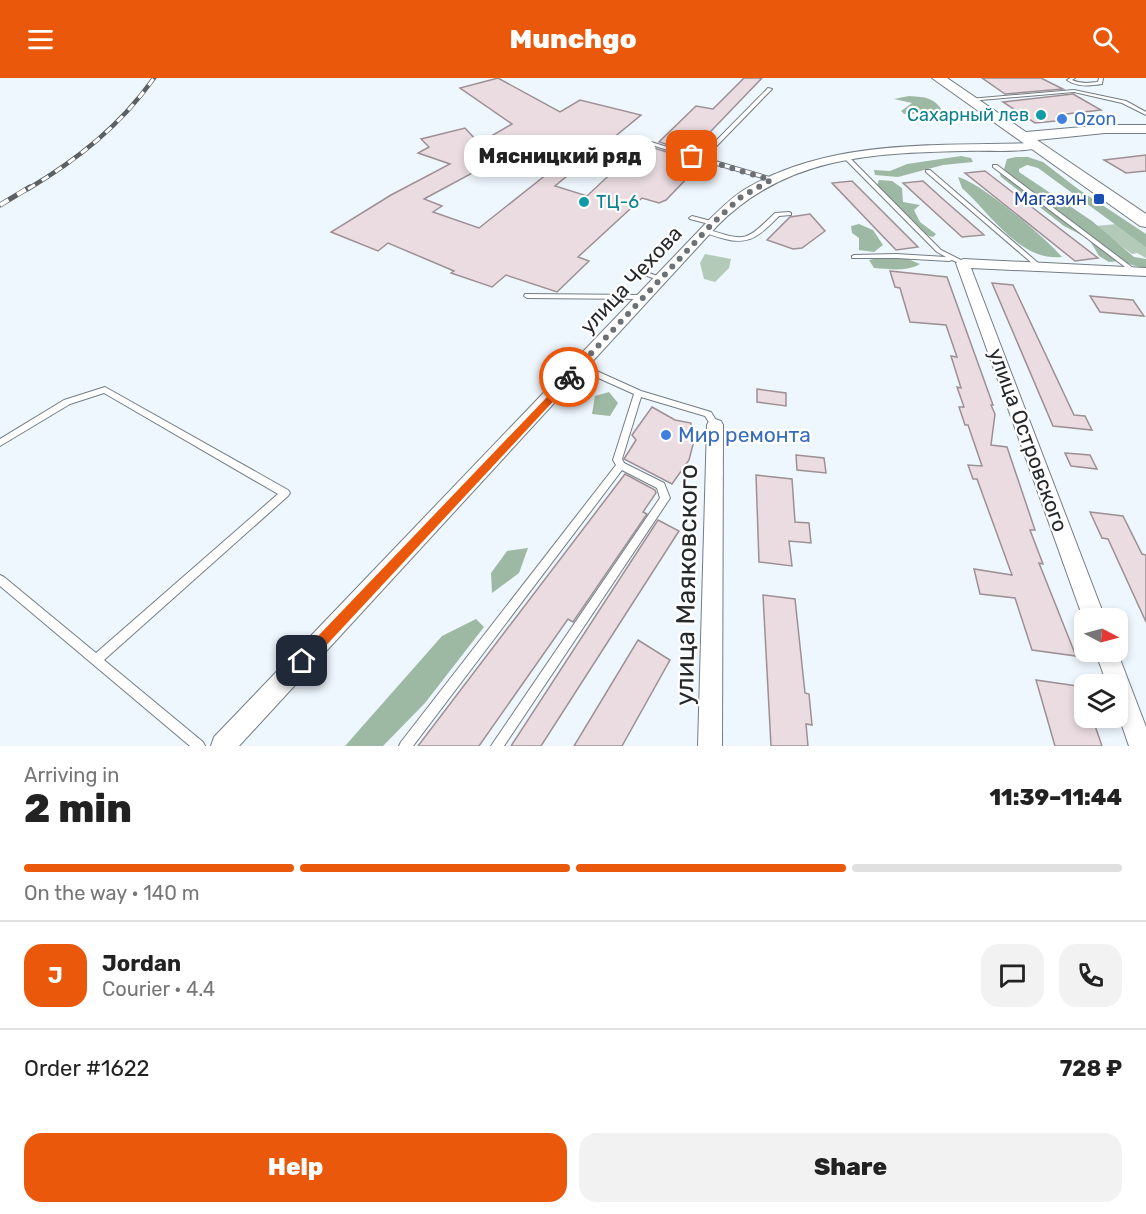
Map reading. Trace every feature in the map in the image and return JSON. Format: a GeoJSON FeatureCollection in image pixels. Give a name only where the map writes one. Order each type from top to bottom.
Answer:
{"type":"FeatureCollection","features":[{"type":"Feature","properties":{"kind":"main road"},"geometry":{"type":"LineString","coordinates":[[938,78],[1146,222]]}},
{"type":"Feature","properties":{"kind":"main road"},"geometry":{"type":"LineString","coordinates":[[1029,141],[1105,129],[1146,129]]}},
{"type":"Feature","properties":{"kind":"street","name":"улица Чехова"},"geometry":{"type":"LineString","coordinates":[[223,746],[709,227],[741,197],[771,180],[809,165],[846,157],[1029,141]]}},
{"type":"Feature","properties":{"kind":"street"},"geometry":{"type":"LineString","coordinates":[[956,261],[1043,269],[1141,272]]}},
{"type":"Feature","properties":{"kind":"street","name":"улица Островского"},"geometry":{"type":"LineString","coordinates":[[956,261],[1090,608]]}},
{"type":"Feature","properties":{"kind":"street","name":"улица Маяковского"},"geometry":{"type":"LineString","coordinates":[[710,746],[716,425]]}},
{"type":"Feature","properties":{"kind":"street"},"geometry":{"type":"LineString","coordinates":[[1110,662],[1141,746]]}},
{"type":"Feature","properties":{"kind":"lane"},"geometry":{"type":"LineString","coordinates":[[1074,78],[1069,80],[1074,84],[1090,85],[1100,83],[1101,78]]}},
{"type":"Feature","properties":{"kind":"lane"},"geometry":{"type":"LineString","coordinates":[[700,159],[770,89]]}},
{"type":"Feature","properties":{"kind":"lane"},"geometry":{"type":"LineString","coordinates":[[969,100],[1074,91],[1124,102],[1146,114]]}},
{"type":"Feature","properties":{"kind":"lane"},"geometry":{"type":"LineString","coordinates":[[636,139],[727,170],[771,180]]}},
{"type":"Feature","properties":{"kind":"lane"},"geometry":{"type":"LineString","coordinates":[[846,157],[934,246],[956,261]]}},
{"type":"Feature","properties":{"kind":"lane"},"geometry":{"type":"LineString","coordinates":[[995,166],[1141,272]]}},
{"type":"Feature","properties":{"kind":"lane"},"geometry":{"type":"LineString","coordinates":[[928,171],[1043,269]]}},
{"type":"Feature","properties":{"kind":"lane"},"geometry":{"type":"LineString","coordinates":[[692,218],[736,242],[752,239],[777,214],[789,214]]}},
{"type":"Feature","properties":{"kind":"lane"},"geometry":{"type":"LineString","coordinates":[[854,257],[896,256],[956,261]]}},
{"type":"Feature","properties":{"kind":"lane"},"geometry":{"type":"LineString","coordinates":[[638,271],[661,279]]}},
{"type":"Feature","properties":{"kind":"lane"},"geometry":{"type":"LineString","coordinates":[[527,296],[643,297]]}},
{"type":"Feature","properties":{"kind":"lane"},"geometry":{"type":"LineString","coordinates":[[579,366],[638,393],[708,414],[716,425]]}},
{"type":"Feature","properties":{"kind":"lane"},"geometry":{"type":"LineString","coordinates":[[0,443],[67,402],[105,390],[285,493],[96,660]]}},
{"type":"Feature","properties":{"kind":"lane"},"geometry":{"type":"LineString","coordinates":[[497,746],[665,498],[665,490],[661,486],[621,465],[617,460],[638,393]]}},
{"type":"Feature","properties":{"kind":"lane"},"geometry":{"type":"LineString","coordinates":[[405,746],[621,465]]}},
{"type":"Feature","properties":{"kind":"lane"},"geometry":{"type":"LineString","coordinates":[[0,580],[200,746]]}},
{"type":"Feature","properties":{"kind":"green space"},"geometry":{"type":"Polygon","coordinates":[[[909,96],[930,99],[944,113],[904,114],[901,111],[912,103],[894,99],[909,96]]]}},
{"type":"Feature","properties":{"kind":"green space"},"geometry":{"type":"Polygon","coordinates":[[[961,156],[971,158],[973,162],[943,165],[898,177],[875,175],[874,170],[890,171],[907,164],[961,156]]]}},
{"type":"Feature","properties":{"kind":"green space"},"geometry":{"type":"Polygon","coordinates":[[[1028,157],[1043,162],[1078,189],[1146,234],[1146,247],[1038,168],[1027,165],[1019,169],[1019,172],[1092,221],[1134,257],[1146,259],[1146,269],[1119,261],[1109,262],[1099,256],[1089,239],[1064,226],[1001,177],[999,171],[1004,169],[1007,159],[1028,157]]]}},
{"type":"Feature","properties":{"kind":"green space"},"geometry":{"type":"Polygon","coordinates":[[[958,177],[996,200],[1028,225],[1062,257],[1032,252],[1019,244],[962,188],[958,177]]]}},
{"type":"Feature","properties":{"kind":"green space"},"geometry":{"type":"Polygon","coordinates":[[[879,180],[892,181],[902,188],[903,202],[920,205],[914,210],[920,222],[936,234],[933,237],[920,230],[897,209],[879,189],[877,185],[879,180]]]}},
{"type":"Feature","properties":{"kind":"green space"},"geometry":{"type":"Polygon","coordinates":[[[859,224],[873,230],[883,245],[874,252],[859,250],[859,238],[852,233],[851,226],[859,224]]]}},
{"type":"Feature","properties":{"kind":"green space"},"geometry":{"type":"Polygon","coordinates":[[[1117,224],[1146,245],[1146,258],[1137,253],[1132,254],[1095,226],[1117,224]]]}},
{"type":"Feature","properties":{"kind":"green space"},"geometry":{"type":"Polygon","coordinates":[[[705,254],[731,259],[729,268],[715,282],[704,279],[700,263],[705,254]]]}},
{"type":"Feature","properties":{"kind":"green space"},"geometry":{"type":"Polygon","coordinates":[[[887,256],[908,259],[920,264],[904,269],[874,268],[869,260],[887,256]]]}},
{"type":"Feature","properties":{"kind":"green space"},"geometry":{"type":"Polygon","coordinates":[[[609,392],[618,403],[610,416],[592,414],[595,396],[609,392]]]}},
{"type":"Feature","properties":{"kind":"green space"},"geometry":{"type":"Polygon","coordinates":[[[528,548],[519,573],[492,593],[491,573],[507,551],[528,548]]]}},
{"type":"Feature","properties":{"kind":"green space"},"geometry":{"type":"Polygon","coordinates":[[[476,619],[484,627],[425,703],[383,746],[345,746],[442,636],[476,619]]]}},
{"type":"Feature","properties":{"kind":"building"},"geometry":{"type":"Polygon","coordinates":[[[498,78],[560,112],[580,100],[641,115],[555,186],[587,196],[639,147],[652,150],[654,148],[686,158],[681,163],[695,167],[666,200],[659,203],[642,198],[578,257],[589,261],[557,292],[506,275],[492,287],[451,273],[454,271],[388,243],[378,251],[331,232],[391,195],[450,164],[418,153],[429,147],[421,139],[465,128],[477,141],[483,137],[488,138],[512,124],[460,88],[498,78]],[[508,161],[486,176],[474,172],[424,199],[442,206],[433,212],[479,228],[547,174],[508,161]]]}},
{"type":"Feature","properties":{"kind":"building"},"geometry":{"type":"Polygon","coordinates":[[[744,78],[762,78],[691,152],[659,142],[696,106],[713,109],[744,78]]]}},
{"type":"Feature","properties":{"kind":"building"},"geometry":{"type":"Polygon","coordinates":[[[982,78],[1041,78],[1063,89],[1005,94],[982,78]]]}},
{"type":"Feature","properties":{"kind":"building"},"geometry":{"type":"Polygon","coordinates":[[[1073,94],[1101,110],[1058,115],[1067,120],[1035,123],[1003,102],[1073,94]]]}},
{"type":"Feature","properties":{"kind":"building"},"geometry":{"type":"Polygon","coordinates":[[[1146,155],[1146,171],[1126,173],[1104,160],[1146,155]]]}},
{"type":"Feature","properties":{"kind":"building"},"geometry":{"type":"Polygon","coordinates":[[[985,171],[1098,258],[1075,261],[965,173],[985,171]]]}},
{"type":"Feature","properties":{"kind":"building"},"geometry":{"type":"Polygon","coordinates":[[[852,181],[918,247],[896,250],[832,183],[852,181]]]}},
{"type":"Feature","properties":{"kind":"building"},"geometry":{"type":"Polygon","coordinates":[[[923,181],[984,235],[962,237],[903,183],[923,181]]]}},
{"type":"Feature","properties":{"kind":"building"},"geometry":{"type":"Polygon","coordinates":[[[810,214],[825,231],[802,248],[793,249],[767,240],[790,217],[810,214]]]}},
{"type":"Feature","properties":{"kind":"building"},"geometry":{"type":"Polygon","coordinates":[[[890,271],[947,277],[993,405],[991,405],[995,414],[991,445],[1007,447],[1035,530],[1030,530],[1043,564],[1039,563],[1074,656],[1032,650],[1015,598],[980,594],[974,569],[1012,575],[977,479],[973,479],[968,465],[982,466],[968,425],[965,425],[959,407],[964,407],[957,387],[961,388],[951,356],[957,357],[946,325],[910,322],[900,288],[895,287],[890,271]]]}},
{"type":"Feature","properties":{"kind":"building"},"geometry":{"type":"Polygon","coordinates":[[[992,283],[1013,285],[1074,415],[1085,416],[1092,430],[1053,426],[992,283]]]}},
{"type":"Feature","properties":{"kind":"building"},"geometry":{"type":"Polygon","coordinates":[[[1090,296],[1133,300],[1144,316],[1100,312],[1090,296]]]}},
{"type":"Feature","properties":{"kind":"building"},"geometry":{"type":"Polygon","coordinates":[[[757,389],[786,393],[786,406],[757,402],[757,389]]]}},
{"type":"Feature","properties":{"kind":"building"},"geometry":{"type":"Polygon","coordinates":[[[652,407],[675,420],[691,423],[691,430],[696,433],[689,460],[672,484],[624,459],[636,440],[632,435],[652,407]]]}},
{"type":"Feature","properties":{"kind":"building"},"geometry":{"type":"Polygon","coordinates":[[[1065,453],[1090,455],[1097,469],[1071,466],[1065,453]]]}},
{"type":"Feature","properties":{"kind":"building"},"geometry":{"type":"Polygon","coordinates":[[[796,455],[824,458],[826,473],[797,470],[796,455]]]}},
{"type":"Feature","properties":{"kind":"building"},"geometry":{"type":"Polygon","coordinates":[[[625,474],[655,490],[656,493],[643,512],[647,514],[573,622],[568,619],[479,746],[418,746],[625,474]]]}},
{"type":"Feature","properties":{"kind":"building"},"geometry":{"type":"Polygon","coordinates":[[[756,475],[792,479],[795,522],[809,523],[811,543],[789,541],[792,566],[759,562],[756,475]]]}},
{"type":"Feature","properties":{"kind":"building"},"geometry":{"type":"Polygon","coordinates":[[[1090,512],[1123,516],[1142,554],[1146,555],[1146,622],[1108,539],[1102,538],[1090,512]]]}},
{"type":"Feature","properties":{"kind":"building"},"geometry":{"type":"Polygon","coordinates":[[[658,520],[679,531],[541,746],[511,746],[658,520]]]}},
{"type":"Feature","properties":{"kind":"building"},"geometry":{"type":"Polygon","coordinates":[[[763,595],[795,599],[805,693],[809,694],[812,725],[806,724],[808,746],[771,746],[763,595]]]}},
{"type":"Feature","properties":{"kind":"building"},"geometry":{"type":"Polygon","coordinates":[[[638,640],[670,660],[622,746],[574,746],[638,640]]]}},
{"type":"Feature","properties":{"kind":"building"},"geometry":{"type":"Polygon","coordinates":[[[1036,680],[1074,686],[1074,728],[1096,728],[1102,746],[1055,746],[1036,680]]]}},
{"type":"Feature","properties":{"kind":"railway"},"geometry":{"type":"LineString","coordinates":[[28,189],[64,166],[97,140],[127,111],[154,78]]}},
{"type":"Feature","properties":{"kind":"railway"},"geometry":{"type":"LineString","coordinates":[[0,205],[30,187]]}},
{"type":"Feature","properties":{"kind":"way so far"},"geometry":{"type":"LineString","coordinates":[[569,377],[713,223],[741,197],[771,180],[692,156]]}},
{"type":"Feature","properties":{"kind":"place","name":"Сахарный лев"},"geometry":{"type":"Point","coordinates":[1041,115]}},
{"type":"Feature","properties":{"kind":"place","name":"Ozon"},"geometry":{"type":"Point","coordinates":[1062,119]}},
{"type":"Feature","properties":{"kind":"place","name":"Мясницкий ряд"},"geometry":{"type":"Point","coordinates":[692,156]}},
{"type":"Feature","properties":{"kind":"place","name":"Магазин"},"geometry":{"type":"Point","coordinates":[1099,199]}},
{"type":"Feature","properties":{"kind":"place","name":"ТЦ-6"},"geometry":{"type":"Point","coordinates":[584,202]}},
{"type":"Feature","properties":{"kind":"place","name":"Мир ремонта"},"geometry":{"type":"Point","coordinates":[666,435]}},
{"type":"Feature","properties":{"kind":"route"},"geometry":{"type":"LineString","coordinates":[[302,661],[569,377]]}}]}
